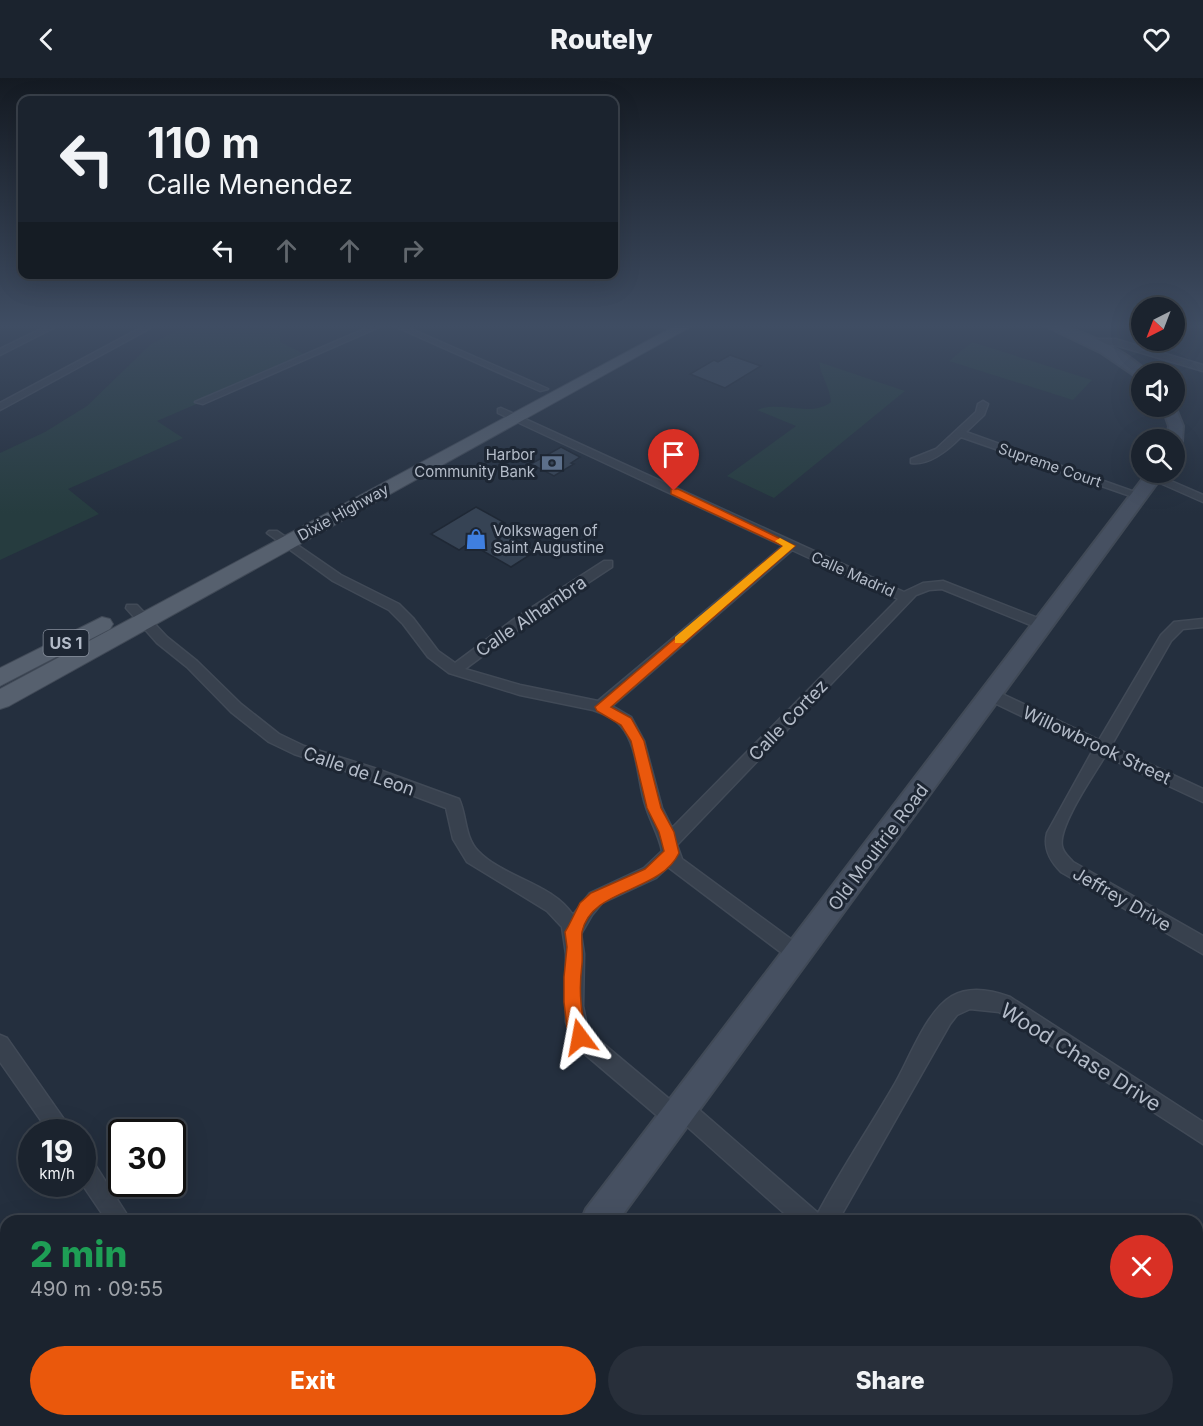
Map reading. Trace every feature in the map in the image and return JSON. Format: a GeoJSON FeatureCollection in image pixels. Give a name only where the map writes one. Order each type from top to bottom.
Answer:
{"type":"FeatureCollection","features":[{"type":"Feature","properties":{"kind":"main road","name":"US 1"},"geometry":{"type":"LineString","coordinates":[[0,700],[139,614],[560,388]]}},
{"type":"Feature","properties":{"kind":"main road","name":"US 1"},"geometry":{"type":"LineString","coordinates":[[508,414],[543,389]]}},
{"type":"Feature","properties":{"kind":"main road","name":"Old Moultrie Road"},"geometry":{"type":"LineString","coordinates":[[602,1215],[1150,483]]}},
{"type":"Feature","properties":{"kind":"main road","name":"US 1"},"geometry":{"type":"LineString","coordinates":[[0,678],[139,614]]}},
{"type":"Feature","properties":{"kind":"street"},"geometry":{"type":"LineString","coordinates":[[0,407],[35,388]]}},
{"type":"Feature","properties":{"kind":"street"},"geometry":{"type":"LineString","coordinates":[[200,402],[233,388]]}},
{"type":"Feature","properties":{"kind":"street"},"geometry":{"type":"LineString","coordinates":[[915,460],[940,451],[981,413],[983,404]]}},
{"type":"Feature","properties":{"kind":"street","name":"Calle Madrid"},"geometry":{"type":"LineString","coordinates":[[508,414],[906,598],[919,588],[943,585],[1043,626]]}},
{"type":"Feature","properties":{"kind":"street","name":"Supreme Court"},"geometry":{"type":"LineString","coordinates":[[960,433],[1131,477]]}},
{"type":"Feature","properties":{"kind":"street","name":"Supreme Court"},"geometry":{"type":"LineString","coordinates":[[1154,483],[1203,499]]}},
{"type":"Feature","properties":{"kind":"street"},"geometry":{"type":"LineString","coordinates":[[280,538],[337,578],[394,607],[408,621],[433,654],[454,670],[499,684],[565,697],[601,707],[615,714],[630,726],[644,761],[647,785],[671,847],[672,858],[681,869],[797,954]]}},
{"type":"Feature","properties":{"kind":"street"},"geometry":{"type":"LineString","coordinates":[[601,707],[790,546]]}},
{"type":"Feature","properties":{"kind":"street","name":"Calle Alhambra"},"geometry":{"type":"LineString","coordinates":[[454,670],[522,620],[608,564]]}},
{"type":"Feature","properties":{"kind":"street","name":"Calle Cortez"},"geometry":{"type":"LineString","coordinates":[[671,847],[906,598]]}},
{"type":"Feature","properties":{"kind":"street","name":"Calle de Leon"},"geometry":{"type":"LineString","coordinates":[[139,614],[236,708],[274,738],[299,750],[369,772],[453,804],[457,832],[473,857],[561,912],[573,932]]}},
{"type":"Feature","properties":{"kind":"street","name":"Jeffrey Drive"},"geometry":{"type":"LineString","coordinates":[[1203,623],[1187,623],[1174,628],[1055,830],[1053,845],[1055,854],[1066,867],[1203,946]]}},
{"type":"Feature","properties":{"kind":"street","name":"Willowbrook Street"},"geometry":{"type":"LineString","coordinates":[[991,695],[1203,796]]}},
{"type":"Feature","properties":{"kind":"street"},"geometry":{"type":"LineString","coordinates":[[671,847],[651,873],[596,898],[586,909],[573,932],[576,947],[572,977],[575,1027],[580,1037],[679,1113],[803,1215]]}},
{"type":"Feature","properties":{"kind":"street","name":"Wood Chase Drive"},"geometry":{"type":"LineString","coordinates":[[829,1215],[946,1013],[957,1004],[973,998],[1003,1004],[1203,1134]]}},
{"type":"Feature","properties":{"kind":"street"},"geometry":{"type":"LineString","coordinates":[[0,1045],[52,1119]]}},
{"type":"Feature","properties":{"kind":"street"},"geometry":{"type":"LineString","coordinates":[[96,1186],[116,1215]]}},
{"type":"Feature","properties":{"kind":"green space"},"geometry":{"type":"Polygon","coordinates":[[[106,388],[234,388],[157,421],[183,438],[68,489],[99,514],[0,560],[0,453],[45,432],[87,406],[106,388]]]}},
{"type":"Feature","properties":{"kind":"green space"},"geometry":{"type":"Polygon","coordinates":[[[828,388],[896,388],[905,391],[774,498],[727,476],[796,426],[757,410],[766,407],[814,409],[823,407],[831,402],[828,388]]]}},
{"type":"Feature","properties":{"kind":"green space"},"geometry":{"type":"Polygon","coordinates":[[[1035,388],[1084,388],[1073,400],[1035,388]]]}},
{"type":"Feature","properties":{"kind":"building","name":"Harbor Community Bank"},"geometry":{"type":"Polygon","coordinates":[[[561,447],[580,457],[571,463],[574,464],[554,476],[531,464],[561,447]]]}},
{"type":"Feature","properties":{"kind":"building","name":"Volkswagen of Saint Augustine"},"geometry":{"type":"Polygon","coordinates":[[[476,507],[505,523],[496,529],[536,551],[511,567],[469,543],[459,550],[431,534],[476,507]]]}},
{"type":"Feature","properties":{"kind":"slow traffic"},"geometry":{"type":"LineString","coordinates":[[679,640],[790,546],[780,541]]}},
{"type":"Feature","properties":{"kind":"place","name":"Harbor Community Bank"},"geometry":{"type":"Point","coordinates":[552,463]}},
{"type":"Feature","properties":{"kind":"place","name":"Volkswagen of Saint Augustine"},"geometry":{"type":"Point","coordinates":[476,539]}},
{"type":"Feature","properties":{"kind":"route"},"geometry":{"type":"LineString","coordinates":[[580,1037],[575,1027],[573,1002],[572,977],[576,947],[573,932],[586,909],[596,898],[625,887],[651,873],[672,853],[670,842],[654,808],[647,785],[644,761],[630,726],[626,721],[601,707],[790,546],[674,491]]}}]}
